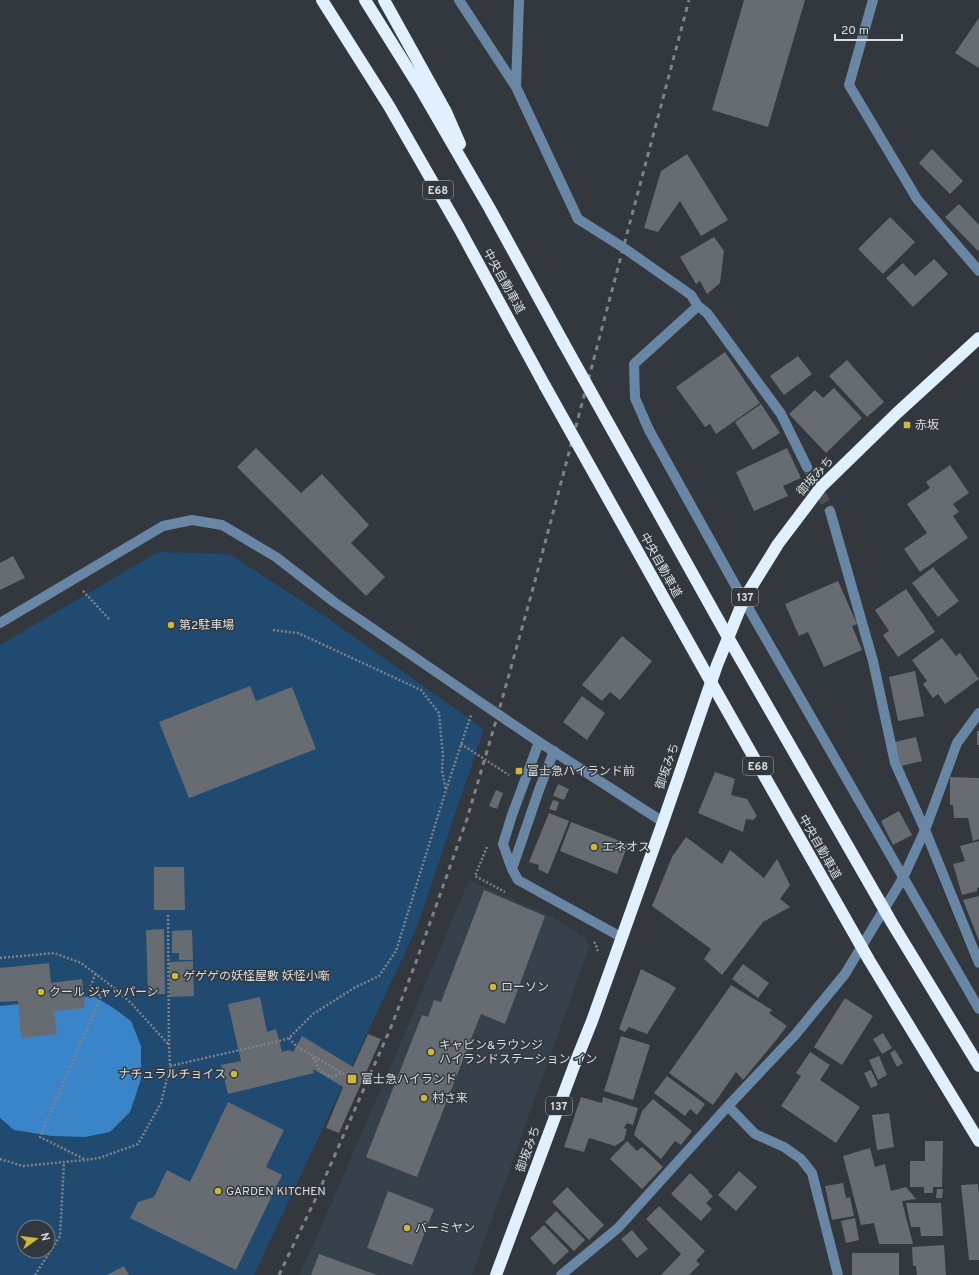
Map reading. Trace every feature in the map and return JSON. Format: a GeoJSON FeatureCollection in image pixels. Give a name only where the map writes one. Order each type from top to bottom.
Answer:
{"type":"FeatureCollection","features":[{"type":"Feature","properties":{"kind":"highway","name":"中央自動車道"},"geometry":{"type":"LineString","coordinates":[[322,0],[393,113],[463,235],[545,386],[710,682],[865,954],[979,1141]]}},
{"type":"Feature","properties":{"kind":"highway","name":"中央自動車道"},"geometry":{"type":"LineString","coordinates":[[365,0],[420,88],[490,209],[733,646],[884,909],[979,1066]]}},
{"type":"Feature","properties":{"kind":"highway"},"geometry":{"type":"LineString","coordinates":[[384,0],[446,112],[490,209]]}},
{"type":"Feature","properties":{"kind":"highway","name":"御坂みち"},"geometry":{"type":"LineString","coordinates":[[496,1275],[592,1021],[717,665],[744,599],[778,544],[821,487],[897,413],[979,338]]}},
{"type":"Feature","properties":{"kind":"street"},"geometry":{"type":"LineString","coordinates":[[459,0],[516,87],[578,219],[624,248],[691,295],[698,306],[707,312],[781,414],[807,467]]}},
{"type":"Feature","properties":{"kind":"street"},"geometry":{"type":"LineString","coordinates":[[516,87],[519,0]]}},
{"type":"Feature","properties":{"kind":"street"},"geometry":{"type":"LineString","coordinates":[[873,0],[849,85],[917,199],[979,271]]}},
{"type":"Feature","properties":{"kind":"street"},"geometry":{"type":"LineString","coordinates":[[698,306],[634,364],[635,398],[648,430],[979,1009]]}},
{"type":"Feature","properties":{"kind":"street"},"geometry":{"type":"LineString","coordinates":[[830,511],[873,661],[895,763],[925,830],[979,963]]}},
{"type":"Feature","properties":{"kind":"street"},"geometry":{"type":"LineString","coordinates":[[0,624],[163,526],[192,520],[222,525],[276,557],[334,602],[477,700],[663,822]]}},
{"type":"Feature","properties":{"kind":"street"},"geometry":{"type":"LineString","coordinates":[[561,1275],[618,1228],[728,1106],[795,1035],[845,974],[903,878],[925,830],[957,743],[979,713]]}},
{"type":"Feature","properties":{"kind":"street"},"geometry":{"type":"LineString","coordinates":[[539,742],[503,844],[512,869],[518,880],[621,938]]}},
{"type":"Feature","properties":{"kind":"street"},"geometry":{"type":"LineString","coordinates":[[512,869],[554,751]]}},
{"type":"Feature","properties":{"kind":"street"},"geometry":{"type":"LineString","coordinates":[[728,1106],[755,1134],[784,1147],[801,1159],[812,1173],[838,1275]]}},
{"type":"Feature","properties":{"kind":"path"},"geometry":{"type":"LineString","coordinates":[[273,630],[298,633],[420,690],[439,713],[443,755],[442,771],[446,790]]}},
{"type":"Feature","properties":{"kind":"path"},"geometry":{"type":"LineString","coordinates":[[170,1066],[289,1038],[313,1014],[354,988],[379,976],[396,952],[446,790],[477,700]]}},
{"type":"Feature","properties":{"kind":"path"},"geometry":{"type":"LineString","coordinates":[[461,744],[512,777]]}},
{"type":"Feature","properties":{"kind":"path"},"geometry":{"type":"LineString","coordinates":[[475,876],[488,844]]}},
{"type":"Feature","properties":{"kind":"path"},"geometry":{"type":"LineString","coordinates":[[0,1159],[23,1166],[85,1160],[99,1158],[138,1144],[161,1103],[170,1066],[168,916]]}},
{"type":"Feature","properties":{"kind":"path"},"geometry":{"type":"LineString","coordinates":[[0,958],[54,953],[81,963],[96,973],[132,1004],[169,1045]]}},
{"type":"Feature","properties":{"kind":"path"},"geometry":{"type":"LineString","coordinates":[[85,1160],[40,1137],[101,996],[89,990],[96,973]]}},
{"type":"Feature","properties":{"kind":"path"},"geometry":{"type":"LineString","coordinates":[[289,1038],[296,1046],[349,1077]]}},
{"type":"Feature","properties":{"kind":"path"},"geometry":{"type":"LineString","coordinates":[[310,1054],[320,1071],[332,1077],[342,1073]]}},
{"type":"Feature","properties":{"kind":"path"},"geometry":{"type":"LineString","coordinates":[[35,1275],[60,1236],[64,1162]]}},
{"type":"Feature","properties":{"kind":"shaded area","name":"富士急ハイランド"},"geometry":{"type":"Polygon","coordinates":[[[158,552],[229,554],[319,612],[484,729],[417,927],[254,1275],[0,1275],[0,645],[158,552]]]}},
{"type":"Feature","properties":{"kind":"shaded area"},"geometry":{"type":"Polygon","coordinates":[[[469,880],[551,916],[586,939],[590,945],[472,1275],[299,1275],[393,1061],[469,880]]]}},
{"type":"Feature","properties":{"kind":"shaded area"},"geometry":{"type":"Polygon","coordinates":[[[93,996],[112,1007],[131,1021],[141,1046],[141,1079],[130,1112],[110,1132],[85,1137],[52,1136],[14,1130],[0,1118],[0,1006],[93,996]]]}},
{"type":"Feature","properties":{"kind":"building"},"geometry":{"type":"Polygon","coordinates":[[[744,0],[805,0],[768,127],[712,110],[744,0]]]}},
{"type":"Feature","properties":{"kind":"building"},"geometry":{"type":"Polygon","coordinates":[[[979,18],[979,68],[955,53],[979,18]]]}},
{"type":"Feature","properties":{"kind":"building"},"geometry":{"type":"Polygon","coordinates":[[[932,149],[963,181],[950,194],[919,163],[932,149]]]}},
{"type":"Feature","properties":{"kind":"building"},"geometry":{"type":"Polygon","coordinates":[[[687,154],[728,220],[701,236],[680,201],[658,232],[644,228],[661,171],[687,154]]]}},
{"type":"Feature","properties":{"kind":"building"},"geometry":{"type":"Polygon","coordinates":[[[959,204],[979,225],[978,251],[945,217],[959,204]]]}},
{"type":"Feature","properties":{"kind":"building"},"geometry":{"type":"Polygon","coordinates":[[[890,217],[915,242],[883,274],[858,249],[890,217]]]}},
{"type":"Feature","properties":{"kind":"building"},"geometry":{"type":"Polygon","coordinates":[[[714,237],[724,251],[720,283],[707,294],[700,281],[696,284],[680,257],[714,237]]]}},
{"type":"Feature","properties":{"kind":"building"},"geometry":{"type":"Polygon","coordinates":[[[934,259],[948,274],[913,307],[886,278],[903,263],[915,276],[934,259]]]}},
{"type":"Feature","properties":{"kind":"building"},"geometry":{"type":"Polygon","coordinates":[[[725,352],[760,403],[716,434],[710,424],[705,427],[676,387],[725,352]]]}},
{"type":"Feature","properties":{"kind":"building"},"geometry":{"type":"Polygon","coordinates":[[[798,356],[812,374],[784,395],[770,376],[798,356]]]}},
{"type":"Feature","properties":{"kind":"building"},"geometry":{"type":"Polygon","coordinates":[[[847,360],[884,402],[867,417],[829,376],[847,360]]]}},
{"type":"Feature","properties":{"kind":"building"},"geometry":{"type":"Polygon","coordinates":[[[834,388],[862,418],[826,453],[789,414],[815,390],[823,398],[834,388]]]}},
{"type":"Feature","properties":{"kind":"building"},"geometry":{"type":"Polygon","coordinates":[[[761,404],[780,433],[753,450],[735,422],[761,404]]]}},
{"type":"Feature","properties":{"kind":"building"},"geometry":{"type":"Polygon","coordinates":[[[256,448],[301,493],[322,474],[369,525],[351,543],[385,577],[366,596],[237,467],[256,448]]]}},
{"type":"Feature","properties":{"kind":"building"},"geometry":{"type":"Polygon","coordinates":[[[787,448],[801,478],[783,486],[788,496],[754,511],[736,472],[787,448]]]}},
{"type":"Feature","properties":{"kind":"building"},"geometry":{"type":"Polygon","coordinates":[[[950,465],[969,493],[953,504],[959,512],[953,516],[968,538],[920,572],[904,549],[927,533],[907,504],[930,488],[926,482],[950,465]]]}},
{"type":"Feature","properties":{"kind":"building"},"geometry":{"type":"Polygon","coordinates":[[[13,556],[25,578],[0,590],[0,563],[13,556]]]}},
{"type":"Feature","properties":{"kind":"building"},"geometry":{"type":"Polygon","coordinates":[[[933,567],[959,601],[938,617],[912,583],[933,567]]]}},
{"type":"Feature","properties":{"kind":"building"},"geometry":{"type":"Polygon","coordinates":[[[838,581],[857,624],[852,626],[862,650],[824,667],[808,632],[799,636],[785,604],[838,581]]]}},
{"type":"Feature","properties":{"kind":"building"},"geometry":{"type":"Polygon","coordinates":[[[906,589],[935,632],[898,657],[883,635],[889,631],[875,610],[906,589]]]}},
{"type":"Feature","properties":{"kind":"building"},"geometry":{"type":"Polygon","coordinates":[[[622,636],[652,661],[620,700],[610,692],[602,701],[582,685],[622,636]]]}},
{"type":"Feature","properties":{"kind":"building"},"geometry":{"type":"Polygon","coordinates":[[[942,638],[956,656],[960,653],[979,679],[945,704],[938,694],[933,698],[923,684],[927,681],[912,660],[942,638]]]}},
{"type":"Feature","properties":{"kind":"building"},"geometry":{"type":"Polygon","coordinates":[[[915,671],[924,716],[898,721],[889,677],[915,671]]]}},
{"type":"Feature","properties":{"kind":"building"},"geometry":{"type":"Polygon","coordinates":[[[250,686],[256,701],[292,687],[316,749],[189,798],[159,722],[250,686]]]}},
{"type":"Feature","properties":{"kind":"building"},"geometry":{"type":"Polygon","coordinates":[[[582,696],[605,713],[587,740],[563,722],[582,696]]]}},
{"type":"Feature","properties":{"kind":"building"},"geometry":{"type":"Polygon","coordinates":[[[977,731],[979,731],[979,745],[977,745],[977,731]]]}},
{"type":"Feature","properties":{"kind":"building"},"geometry":{"type":"Polygon","coordinates":[[[916,737],[922,761],[901,766],[895,742],[916,737]]]}},
{"type":"Feature","properties":{"kind":"building"},"geometry":{"type":"Polygon","coordinates":[[[715,772],[735,779],[731,795],[747,799],[757,816],[753,820],[746,819],[743,832],[698,813],[715,772]]]}},
{"type":"Feature","properties":{"kind":"building"},"geometry":{"type":"Polygon","coordinates":[[[950,777],[979,778],[979,839],[973,841],[968,818],[954,818],[953,805],[950,805],[950,777]]]}},
{"type":"Feature","properties":{"kind":"building"},"geometry":{"type":"Polygon","coordinates":[[[558,784],[569,789],[564,800],[553,796],[558,784]]]}},
{"type":"Feature","properties":{"kind":"building"},"geometry":{"type":"Polygon","coordinates":[[[496,790],[503,793],[497,809],[489,806],[496,790]]]}},
{"type":"Feature","properties":{"kind":"building"},"geometry":{"type":"Polygon","coordinates":[[[553,800],[559,802],[556,811],[549,809],[553,800]]]}},
{"type":"Feature","properties":{"kind":"building"},"geometry":{"type":"Polygon","coordinates":[[[899,811],[912,835],[893,845],[881,821],[899,811]]]}},
{"type":"Feature","properties":{"kind":"building"},"geometry":{"type":"Polygon","coordinates":[[[549,813],[569,821],[548,874],[538,869],[539,865],[529,862],[549,813]]]}},
{"type":"Feature","properties":{"kind":"building"},"geometry":{"type":"Polygon","coordinates":[[[571,822],[628,844],[617,874],[560,851],[571,822]]]}},
{"type":"Feature","properties":{"kind":"building"},"geometry":{"type":"Polygon","coordinates":[[[686,837],[722,864],[730,850],[764,878],[777,859],[790,885],[780,899],[790,907],[763,922],[722,975],[704,959],[711,949],[652,906],[672,857],[686,837]]]}},
{"type":"Feature","properties":{"kind":"building"},"geometry":{"type":"Polygon","coordinates":[[[979,841],[979,887],[977,888],[977,891],[962,895],[953,864],[965,861],[960,846],[979,841]]]}},
{"type":"Feature","properties":{"kind":"building"},"geometry":{"type":"Polygon","coordinates":[[[154,867],[184,867],[185,910],[154,910],[154,867]]]}},
{"type":"Feature","properties":{"kind":"building"},"geometry":{"type":"Polygon","coordinates":[[[484,890],[545,916],[505,1024],[481,1014],[417,1177],[366,1157],[422,1015],[428,1017],[434,1000],[441,1002],[484,890]]]}},
{"type":"Feature","properties":{"kind":"building"},"geometry":{"type":"Polygon","coordinates":[[[979,896],[979,941],[963,900],[979,896]]]}},
{"type":"Feature","properties":{"kind":"building"},"geometry":{"type":"Polygon","coordinates":[[[164,929],[165,994],[148,994],[146,930],[164,929]]]}},
{"type":"Feature","properties":{"kind":"building"},"geometry":{"type":"Polygon","coordinates":[[[192,930],[193,960],[179,960],[179,953],[172,953],[172,931],[192,930]]]}},
{"type":"Feature","properties":{"kind":"building"},"geometry":{"type":"Polygon","coordinates":[[[193,961],[194,996],[170,997],[169,962],[193,961]]]}},
{"type":"Feature","properties":{"kind":"building","name":"クール ジャッパーン"},"geometry":{"type":"Polygon","coordinates":[[[49,963],[51,983],[82,979],[85,1008],[54,1011],[57,1034],[21,1038],[18,1001],[0,1002],[0,968],[49,963]]]}},
{"type":"Feature","properties":{"kind":"building"},"geometry":{"type":"Polygon","coordinates":[[[743,964],[769,983],[758,998],[732,979],[743,964]]]}},
{"type":"Feature","properties":{"kind":"building"},"geometry":{"type":"Polygon","coordinates":[[[641,969],[676,988],[647,1034],[629,1027],[625,1032],[619,1029],[641,969]]]}},
{"type":"Feature","properties":{"kind":"building"},"geometry":{"type":"Polygon","coordinates":[[[731,985],[772,1010],[769,1013],[787,1026],[743,1080],[736,1072],[713,1105],[669,1073],[731,985]]]}},
{"type":"Feature","properties":{"kind":"building"},"geometry":{"type":"Polygon","coordinates":[[[260,997],[267,1032],[276,1029],[282,1052],[289,1050],[293,1052],[302,1036],[353,1067],[368,1034],[381,1039],[339,1133],[326,1128],[343,1087],[313,1069],[314,1073],[228,1094],[221,1065],[241,1061],[228,1004],[260,997]]]}},
{"type":"Feature","properties":{"kind":"building"},"geometry":{"type":"Polygon","coordinates":[[[845,998],[873,1016],[842,1065],[814,1047],[845,998]]]}},
{"type":"Feature","properties":{"kind":"building"},"geometry":{"type":"Polygon","coordinates":[[[883,1033],[892,1048],[882,1054],[873,1039],[883,1033]]]}},
{"type":"Feature","properties":{"kind":"building"},"geometry":{"type":"Polygon","coordinates":[[[621,1036],[650,1045],[633,1100],[604,1091],[621,1036]]]}},
{"type":"Feature","properties":{"kind":"building"},"geometry":{"type":"Polygon","coordinates":[[[895,1050],[903,1063],[897,1067],[890,1053],[895,1050]]]}},
{"type":"Feature","properties":{"kind":"building"},"geometry":{"type":"Polygon","coordinates":[[[810,1052],[830,1065],[820,1080],[860,1107],[836,1143],[781,1106],[801,1076],[796,1073],[810,1052]]]}},
{"type":"Feature","properties":{"kind":"building"},"geometry":{"type":"Polygon","coordinates":[[[879,1056],[887,1075],[878,1080],[869,1060],[879,1056]]]}},
{"type":"Feature","properties":{"kind":"building"},"geometry":{"type":"Polygon","coordinates":[[[871,1070],[878,1085],[871,1088],[864,1073],[871,1070]]]}},
{"type":"Feature","properties":{"kind":"building"},"geometry":{"type":"Polygon","coordinates":[[[667,1076],[705,1104],[697,1115],[690,1109],[685,1116],[654,1093],[667,1076]]]}},
{"type":"Feature","properties":{"kind":"building"},"geometry":{"type":"Polygon","coordinates":[[[581,1097],[602,1103],[603,1097],[638,1108],[633,1125],[627,1123],[624,1128],[627,1129],[624,1140],[615,1146],[589,1138],[584,1152],[564,1147],[581,1097]]]}},
{"type":"Feature","properties":{"kind":"building"},"geometry":{"type":"Polygon","coordinates":[[[653,1099],[692,1131],[681,1145],[675,1141],[661,1159],[634,1135],[642,1111],[653,1099]]]}},
{"type":"Feature","properties":{"kind":"building"},"geometry":{"type":"Polygon","coordinates":[[[228,1102],[284,1130],[266,1167],[282,1175],[236,1270],[130,1218],[138,1202],[154,1197],[167,1170],[190,1182],[228,1102]]]}},
{"type":"Feature","properties":{"kind":"building"},"geometry":{"type":"Polygon","coordinates":[[[889,1113],[894,1147],[877,1150],[872,1115],[889,1113]]]}},
{"type":"Feature","properties":{"kind":"building"},"geometry":{"type":"Polygon","coordinates":[[[627,1141],[637,1151],[642,1147],[663,1167],[642,1189],[610,1159],[627,1141]]]}},
{"type":"Feature","properties":{"kind":"building"},"geometry":{"type":"Polygon","coordinates":[[[925,1141],[943,1141],[942,1187],[933,1187],[933,1193],[924,1193],[924,1187],[910,1187],[910,1161],[925,1161],[925,1141]]]}},
{"type":"Feature","properties":{"kind":"building"},"geometry":{"type":"Polygon","coordinates":[[[870,1148],[875,1167],[885,1164],[891,1191],[906,1187],[916,1199],[902,1201],[913,1244],[879,1244],[874,1223],[861,1225],[843,1156],[870,1148]]]}},
{"type":"Feature","properties":{"kind":"building"},"geometry":{"type":"Polygon","coordinates":[[[739,1171],[757,1187],[736,1211],[718,1195],[739,1171]]]}},
{"type":"Feature","properties":{"kind":"building"},"geometry":{"type":"Polygon","coordinates":[[[690,1173],[713,1196],[706,1203],[712,1209],[701,1221],[671,1194],[690,1173]]]}},
{"type":"Feature","properties":{"kind":"building"},"geometry":{"type":"Polygon","coordinates":[[[843,1183],[846,1198],[850,1197],[854,1216],[832,1220],[825,1186],[843,1183]]]}},
{"type":"Feature","properties":{"kind":"building"},"geometry":{"type":"Polygon","coordinates":[[[978,1184],[979,1260],[969,1260],[961,1185],[978,1184]]]}},
{"type":"Feature","properties":{"kind":"building"},"geometry":{"type":"Polygon","coordinates":[[[567,1187],[604,1225],[589,1240],[552,1202],[567,1187]]]}},
{"type":"Feature","properties":{"kind":"building"},"geometry":{"type":"Polygon","coordinates":[[[937,1189],[943,1189],[942,1198],[936,1198],[937,1189]]]}},
{"type":"Feature","properties":{"kind":"building"},"geometry":{"type":"Polygon","coordinates":[[[388,1191],[434,1209],[412,1265],[367,1248],[388,1191]]]}},
{"type":"Feature","properties":{"kind":"building"},"geometry":{"type":"Polygon","coordinates":[[[906,1203],[941,1203],[943,1236],[921,1236],[920,1227],[911,1227],[906,1203]]]}},
{"type":"Feature","properties":{"kind":"building"},"geometry":{"type":"Polygon","coordinates":[[[659,1206],[705,1251],[696,1261],[700,1264],[689,1275],[661,1275],[681,1254],[646,1219],[659,1206]]]}},
{"type":"Feature","properties":{"kind":"building"},"geometry":{"type":"Polygon","coordinates":[[[556,1211],[585,1240],[574,1251],[545,1222],[556,1211]]]}},
{"type":"Feature","properties":{"kind":"building"},"geometry":{"type":"Polygon","coordinates":[[[855,1218],[859,1240],[846,1243],[841,1221],[855,1218]]]}},
{"type":"Feature","properties":{"kind":"building"},"geometry":{"type":"Polygon","coordinates":[[[544,1225],[569,1251],[554,1265],[530,1238],[544,1225]]]}},
{"type":"Feature","properties":{"kind":"building"},"geometry":{"type":"Polygon","coordinates":[[[632,1230],[648,1249],[637,1258],[621,1239],[632,1230]]]}},
{"type":"Feature","properties":{"kind":"building"},"geometry":{"type":"Polygon","coordinates":[[[944,1245],[946,1275],[917,1275],[916,1266],[913,1266],[912,1247],[944,1245]]]}},
{"type":"Feature","properties":{"kind":"building"},"geometry":{"type":"Polygon","coordinates":[[[852,1253],[899,1253],[899,1275],[852,1275],[852,1253]]]}},
{"type":"Feature","properties":{"kind":"building"},"geometry":{"type":"Polygon","coordinates":[[[319,1254],[377,1275],[311,1275],[319,1254]]]}},
{"type":"Feature","properties":{"kind":"building"},"geometry":{"type":"Polygon","coordinates":[[[124,1266],[129,1275],[107,1275],[124,1266]]]}},
{"type":"Feature","properties":{"kind":"tunnel"},"geometry":{"type":"LineString","coordinates":[[807,467],[830,511]]}},
{"type":"Feature","properties":{"kind":"railway"},"geometry":{"type":"LineString","coordinates":[[279,1275],[316,1198],[391,1027],[467,819],[532,592],[689,0]]}},
{"type":"Feature","properties":{"kind":"place","name":"赤坂"},"geometry":{"type":"Point","coordinates":[907,425]}},
{"type":"Feature","properties":{"kind":"place","name":"第2駐車場"},"geometry":{"type":"Point","coordinates":[171,625]}},
{"type":"Feature","properties":{"kind":"place","name":"富士急ハイランド前"},"geometry":{"type":"Point","coordinates":[519,771]}},
{"type":"Feature","properties":{"kind":"place","name":"エネオス"},"geometry":{"type":"Point","coordinates":[594,847]}},
{"type":"Feature","properties":{"kind":"place","name":"ゲゲゲの妖怪屋敷 妖怪小噺"},"geometry":{"type":"Point","coordinates":[175,976]}},
{"type":"Feature","properties":{"kind":"place","name":"ローソン"},"geometry":{"type":"Point","coordinates":[493,987]}},
{"type":"Feature","properties":{"kind":"place","name":"クール ジャッパーン"},"geometry":{"type":"Point","coordinates":[41,992]}},
{"type":"Feature","properties":{"kind":"place","name":"キャビン&ラウンジ ハイランドステーション イン"},"geometry":{"type":"Point","coordinates":[431,1052]}},
{"type":"Feature","properties":{"kind":"place","name":"ナチュラルチョイス"},"geometry":{"type":"Point","coordinates":[234,1074]}},
{"type":"Feature","properties":{"kind":"place","name":"富士急ハイランド"},"geometry":{"type":"Point","coordinates":[352,1079]}},
{"type":"Feature","properties":{"kind":"place","name":"村さ来"},"geometry":{"type":"Point","coordinates":[424,1098]}},
{"type":"Feature","properties":{"kind":"place","name":"GARDEN KITCHEN"},"geometry":{"type":"Point","coordinates":[218,1191]}},
{"type":"Feature","properties":{"kind":"place","name":"バーミヤン"},"geometry":{"type":"Point","coordinates":[407,1228]}}]}
